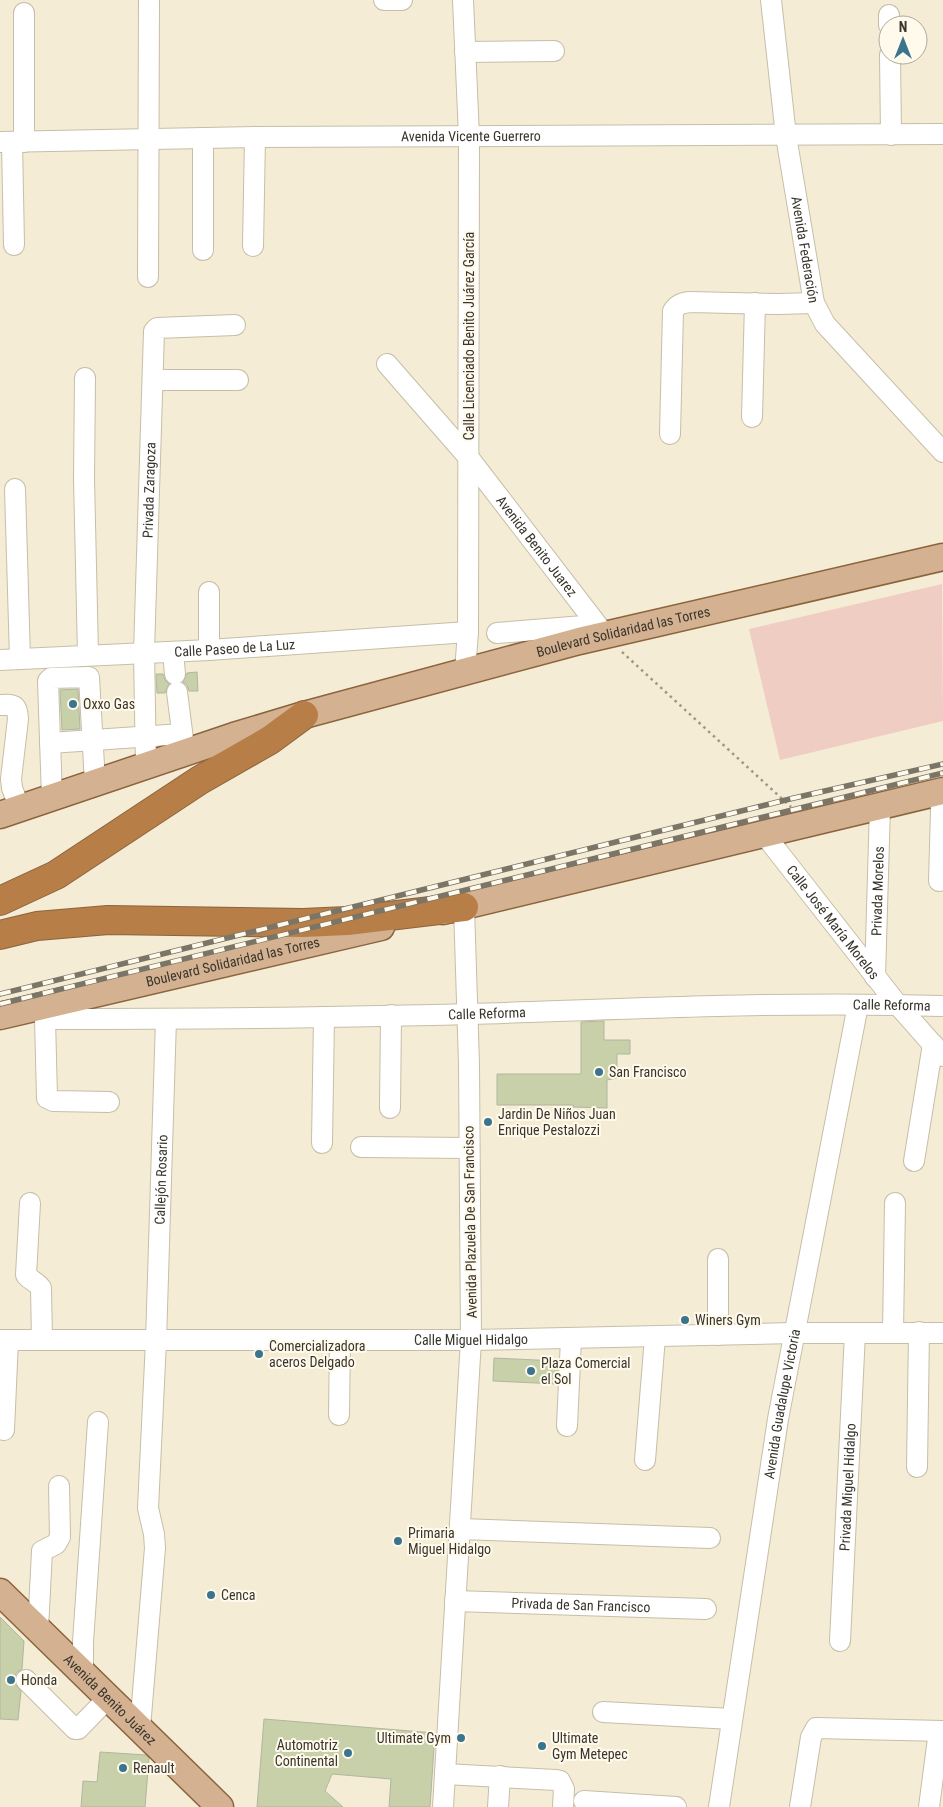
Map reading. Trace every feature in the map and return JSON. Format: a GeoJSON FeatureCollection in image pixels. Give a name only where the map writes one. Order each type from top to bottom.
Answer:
{"type":"FeatureCollection","features":[{"type":"Feature","properties":{"kind":"highway","name":"Boulevard Solidaridad las Torres"},"geometry":{"type":"LineString","coordinates":[[0,901],[56,876],[200,780],[270,740],[304,715]]}},
{"type":"Feature","properties":{"kind":"highway","name":"Boulevard Solidaridad las Torres"},"geometry":{"type":"LineString","coordinates":[[0,935],[37,926],[108,920],[303,923],[347,921],[464,906]]}},
{"type":"Feature","properties":{"kind":"main road","name":"Boulevard Solidaridad las Torres"},"geometry":{"type":"LineString","coordinates":[[10,812],[146,766],[184,744],[304,715],[465,671],[600,630],[943,557]]}},
{"type":"Feature","properties":{"kind":"main road","name":"Boulevard Solidaridad las Torres"},"geometry":{"type":"LineString","coordinates":[[0,1016],[46,1012],[464,906],[941,791]]}},
{"type":"Feature","properties":{"kind":"main road","name":"Avenida Benito Juárez"},"geometry":{"type":"LineString","coordinates":[[0,1592],[216,1805]]}},
{"type":"Feature","properties":{"kind":"street"},"geometry":{"type":"LineString","coordinates":[[148,277],[149,0]]}},
{"type":"Feature","properties":{"kind":"street"},"geometry":{"type":"LineString","coordinates":[[384,0],[402,0]]}},
{"type":"Feature","properties":{"kind":"street","name":"Calle Licenciado Benito Juárez García"},"geometry":{"type":"LineString","coordinates":[[463,0],[469,136],[468,632],[465,671]]}},
{"type":"Feature","properties":{"kind":"street","name":"Avenida Federación"},"geometry":{"type":"LineString","coordinates":[[771,0],[786,136],[814,303],[825,324],[943,452]]}},
{"type":"Feature","properties":{"kind":"street"},"geometry":{"type":"LineString","coordinates":[[14,245],[12,142],[24,13]]}},
{"type":"Feature","properties":{"kind":"street"},"geometry":{"type":"LineString","coordinates":[[465,52],[554,51]]}},
{"type":"Feature","properties":{"kind":"street"},"geometry":{"type":"LineString","coordinates":[[890,65],[891,135]]}},
{"type":"Feature","properties":{"kind":"street","name":"Avenida Vicente Guerrero"},"geometry":{"type":"LineString","coordinates":[[12,142],[255,137],[943,134]]}},
{"type":"Feature","properties":{"kind":"street"},"geometry":{"type":"LineString","coordinates":[[253,246],[255,137]]}},
{"type":"Feature","properties":{"kind":"street"},"geometry":{"type":"LineString","coordinates":[[202,250],[203,138]]}},
{"type":"Feature","properties":{"kind":"street"},"geometry":{"type":"LineString","coordinates":[[670,434],[673,311],[676,306],[690,302],[814,303]]}},
{"type":"Feature","properties":{"kind":"street"},"geometry":{"type":"LineString","coordinates":[[752,417],[755,303]]}},
{"type":"Feature","properties":{"kind":"street","name":"Privada Zaragoza"},"geometry":{"type":"LineString","coordinates":[[146,766],[144,652],[153,335],[157,328],[235,325]]}},
{"type":"Feature","properties":{"kind":"street"},"geometry":{"type":"LineString","coordinates":[[387,364],[469,458]]}},
{"type":"Feature","properties":{"kind":"street"},"geometry":{"type":"LineString","coordinates":[[85,378],[84,479],[88,655]]}},
{"type":"Feature","properties":{"kind":"street"},"geometry":{"type":"LineString","coordinates":[[153,380],[238,380]]}},
{"type":"Feature","properties":{"kind":"street","name":"Avenida Benito Juarez"},"geometry":{"type":"LineString","coordinates":[[469,458],[600,630]]}},
{"type":"Feature","properties":{"kind":"street"},"geometry":{"type":"LineString","coordinates":[[15,489],[20,658]]}},
{"type":"Feature","properties":{"kind":"street"},"geometry":{"type":"LineString","coordinates":[[209,592],[209,650]]}},
{"type":"Feature","properties":{"kind":"street"},"geometry":{"type":"LineString","coordinates":[[497,633],[600,630]]}},
{"type":"Feature","properties":{"kind":"street","name":"Calle Paseo de La Luz"},"geometry":{"type":"LineString","coordinates":[[0,660],[209,650],[468,632]]}},
{"type":"Feature","properties":{"kind":"street"},"geometry":{"type":"LineString","coordinates":[[50,743],[146,736],[184,744],[173,652]]}},
{"type":"Feature","properties":{"kind":"street"},"geometry":{"type":"LineString","coordinates":[[52,798],[48,681],[51,678],[90,677],[95,783]]}},
{"type":"Feature","properties":{"kind":"street"},"geometry":{"type":"LineString","coordinates":[[0,705],[10,704],[18,710],[11,778],[10,812]]}},
{"type":"Feature","properties":{"kind":"street"},"geometry":{"type":"LineString","coordinates":[[939,881],[941,791]]}},
{"type":"Feature","properties":{"kind":"street","name":"Privada Morelos"},"geometry":{"type":"LineString","coordinates":[[875,977],[880,806]]}},
{"type":"Feature","properties":{"kind":"street","name":"Calle José María Morelos"},"geometry":{"type":"LineString","coordinates":[[764,834],[896,1004],[938,1050]]}},
{"type":"Feature","properties":{"kind":"street","name":"Avenida Plazuela De San Francisco"},"geometry":{"type":"LineString","coordinates":[[443,1807],[471,1340],[468,1014],[464,906]]}},
{"type":"Feature","properties":{"kind":"street","name":"Calle Reforma"},"geometry":{"type":"LineString","coordinates":[[46,1012],[324,1025],[391,1015],[700,1006],[896,1004],[943,1006]]}},
{"type":"Feature","properties":{"kind":"street","name":"Avenida Guadalupe Victoria"},"geometry":{"type":"LineString","coordinates":[[719,1807],[778,1419],[858,1005]]}},
{"type":"Feature","properties":{"kind":"street"},"geometry":{"type":"LineString","coordinates":[[46,1012],[47,1098],[53,1101],[109,1102]]}},
{"type":"Feature","properties":{"kind":"street"},"geometry":{"type":"LineString","coordinates":[[390,1108],[391,1015]]}},
{"type":"Feature","properties":{"kind":"street","name":"Callejón Rosario"},"geometry":{"type":"LineString","coordinates":[[140,1728],[155,1548],[148,1508],[156,1341],[166,1019]]}},
{"type":"Feature","properties":{"kind":"street"},"geometry":{"type":"LineString","coordinates":[[322,1143],[324,1025]]}},
{"type":"Feature","properties":{"kind":"street"},"geometry":{"type":"LineString","coordinates":[[914,1161],[938,1050]]}},
{"type":"Feature","properties":{"kind":"street"},"geometry":{"type":"LineString","coordinates":[[361,1147],[469,1148]]}},
{"type":"Feature","properties":{"kind":"street"},"geometry":{"type":"LineString","coordinates":[[30,1204],[26,1276],[42,1288],[42,1340]]}},
{"type":"Feature","properties":{"kind":"street"},"geometry":{"type":"LineString","coordinates":[[893,1333],[895,1204]]}},
{"type":"Feature","properties":{"kind":"street"},"geometry":{"type":"LineString","coordinates":[[718,1260],[718,1335]]}},
{"type":"Feature","properties":{"kind":"street"},"geometry":{"type":"LineString","coordinates":[[917,1466],[919,1332]]}},
{"type":"Feature","properties":{"kind":"street","name":"Calle Miguel Hidalgo"},"geometry":{"type":"LineString","coordinates":[[4,1340],[471,1340],[794,1333],[943,1333]]}},
{"type":"Feature","properties":{"kind":"street","name":"Privada Miguel Hidalgo"},"geometry":{"type":"LineString","coordinates":[[840,1641],[855,1333]]}},
{"type":"Feature","properties":{"kind":"street"},"geometry":{"type":"LineString","coordinates":[[645,1460],[655,1337]]}},
{"type":"Feature","properties":{"kind":"street"},"geometry":{"type":"LineString","coordinates":[[567,1426],[572,1339]]}},
{"type":"Feature","properties":{"kind":"street"},"geometry":{"type":"LineString","coordinates":[[4,1340],[4,1430]]}},
{"type":"Feature","properties":{"kind":"street"},"geometry":{"type":"LineString","coordinates":[[339,1414],[340,1340]]}},
{"type":"Feature","properties":{"kind":"street"},"geometry":{"type":"LineString","coordinates":[[83,1673],[98,1422]]}},
{"type":"Feature","properties":{"kind":"street"},"geometry":{"type":"LineString","coordinates":[[38,1629],[42,1552],[56,1544],[60,1537],[59,1486]]}},
{"type":"Feature","properties":{"kind":"street"},"geometry":{"type":"LineString","coordinates":[[460,1529],[710,1538]]}},
{"type":"Feature","properties":{"kind":"street","name":"Privada de San Francisco"},"geometry":{"type":"LineString","coordinates":[[456,1601],[706,1609]]}},
{"type":"Feature","properties":{"kind":"street"},"geometry":{"type":"LineString","coordinates":[[26,1680],[75,1729],[78,1729],[108,1698]]}},
{"type":"Feature","properties":{"kind":"street"},"geometry":{"type":"LineString","coordinates":[[603,1712],[732,1719]]}},
{"type":"Feature","properties":{"kind":"street"},"geometry":{"type":"LineString","coordinates":[[800,1807],[811,1737],[814,1730],[823,1728],[941,1731],[929,1807]]}},
{"type":"Feature","properties":{"kind":"street"},"geometry":{"type":"LineString","coordinates":[[445,1774],[560,1781],[564,1789],[563,1807]]}},
{"type":"Feature","properties":{"kind":"street"},"geometry":{"type":"LineString","coordinates":[[498,1807],[500,1776]]}},
{"type":"Feature","properties":{"kind":"street"},"geometry":{"type":"LineString","coordinates":[[584,1801],[676,1807]]}},
{"type":"Feature","properties":{"kind":"path"},"geometry":{"type":"LineString","coordinates":[[600,630],[749,770],[809,823]]}},
{"type":"Feature","properties":{"kind":"shaded area"},"geometry":{"type":"Polygon","coordinates":[[[942,584],[943,721],[780,760],[749,629],[942,584]]]}},
{"type":"Feature","properties":{"kind":"building"},"geometry":{"type":"Polygon","coordinates":[[[197,672],[198,691],[189,691],[187,685],[183,682],[187,673],[197,672]]]}},
{"type":"Feature","properties":{"kind":"building"},"geometry":{"type":"Polygon","coordinates":[[[156,674],[163,674],[169,684],[165,693],[157,693],[156,674]]]}},
{"type":"Feature","properties":{"kind":"building"},"geometry":{"type":"Polygon","coordinates":[[[78,689],[80,729],[62,730],[60,690],[78,689]]]}},
{"type":"Feature","properties":{"kind":"building"},"geometry":{"type":"Polygon","coordinates":[[[604,1021],[604,1040],[630,1040],[630,1054],[617,1054],[617,1078],[607,1080],[607,1108],[573,1107],[573,1105],[497,1105],[497,1074],[581,1074],[581,1022],[604,1021]]]}},
{"type":"Feature","properties":{"kind":"building","name":"Plaza Comercial el Sol"},"geometry":{"type":"Polygon","coordinates":[[[494,1358],[558,1361],[557,1384],[493,1381],[494,1358]]]}},
{"type":"Feature","properties":{"kind":"building","name":"Honda"},"geometry":{"type":"Polygon","coordinates":[[[0,1617],[24,1641],[22,1669],[14,1677],[15,1684],[21,1691],[18,1720],[0,1719],[0,1617]]]}},
{"type":"Feature","properties":{"kind":"building","name":"Automotriz Continental"},"geometry":{"type":"Polygon","coordinates":[[[264,1719],[435,1733],[430,1807],[389,1807],[391,1779],[332,1774],[325,1791],[343,1807],[257,1807],[264,1719]]]}},
{"type":"Feature","properties":{"kind":"building","name":"Renault"},"geometry":{"type":"Polygon","coordinates":[[[100,1752],[146,1755],[149,1758],[145,1807],[81,1807],[83,1781],[97,1782],[100,1752]]]}},
{"type":"Feature","properties":{"kind":"railway"},"geometry":{"type":"LineString","coordinates":[[0,994],[794,798],[943,764]]}},
{"type":"Feature","properties":{"kind":"railway"},"geometry":{"type":"LineString","coordinates":[[0,1004],[943,773]]}},
{"type":"Feature","properties":{"kind":"place","name":"Oxxo Gas"},"geometry":{"type":"Point","coordinates":[73,704]}},
{"type":"Feature","properties":{"kind":"place","name":"San Francisco"},"geometry":{"type":"Point","coordinates":[599,1072]}},
{"type":"Feature","properties":{"kind":"place","name":"Jardin De Niños Juan Enrique Pestalozzi"},"geometry":{"type":"Point","coordinates":[488,1122]}},
{"type":"Feature","properties":{"kind":"place","name":"Winers Gym"},"geometry":{"type":"Point","coordinates":[685,1320]}},
{"type":"Feature","properties":{"kind":"place","name":"Comercializadora aceros Delgado"},"geometry":{"type":"Point","coordinates":[259,1354]}},
{"type":"Feature","properties":{"kind":"place","name":"Plaza Comercial el Sol"},"geometry":{"type":"Point","coordinates":[531,1371]}},
{"type":"Feature","properties":{"kind":"place","name":"Primaria Miguel Hidalgo"},"geometry":{"type":"Point","coordinates":[398,1541]}},
{"type":"Feature","properties":{"kind":"place","name":"Cenca"},"geometry":{"type":"Point","coordinates":[211,1595]}},
{"type":"Feature","properties":{"kind":"place","name":"Honda"},"geometry":{"type":"Point","coordinates":[11,1680]}},
{"type":"Feature","properties":{"kind":"place","name":"Ultimate Gym"},"geometry":{"type":"Point","coordinates":[461,1738]}},
{"type":"Feature","properties":{"kind":"place","name":"Ultimate Gym Metepec"},"geometry":{"type":"Point","coordinates":[542,1746]}},
{"type":"Feature","properties":{"kind":"place","name":"Automotriz Continental"},"geometry":{"type":"Point","coordinates":[348,1753]}},
{"type":"Feature","properties":{"kind":"place","name":"Renault"},"geometry":{"type":"Point","coordinates":[123,1768]}}]}
